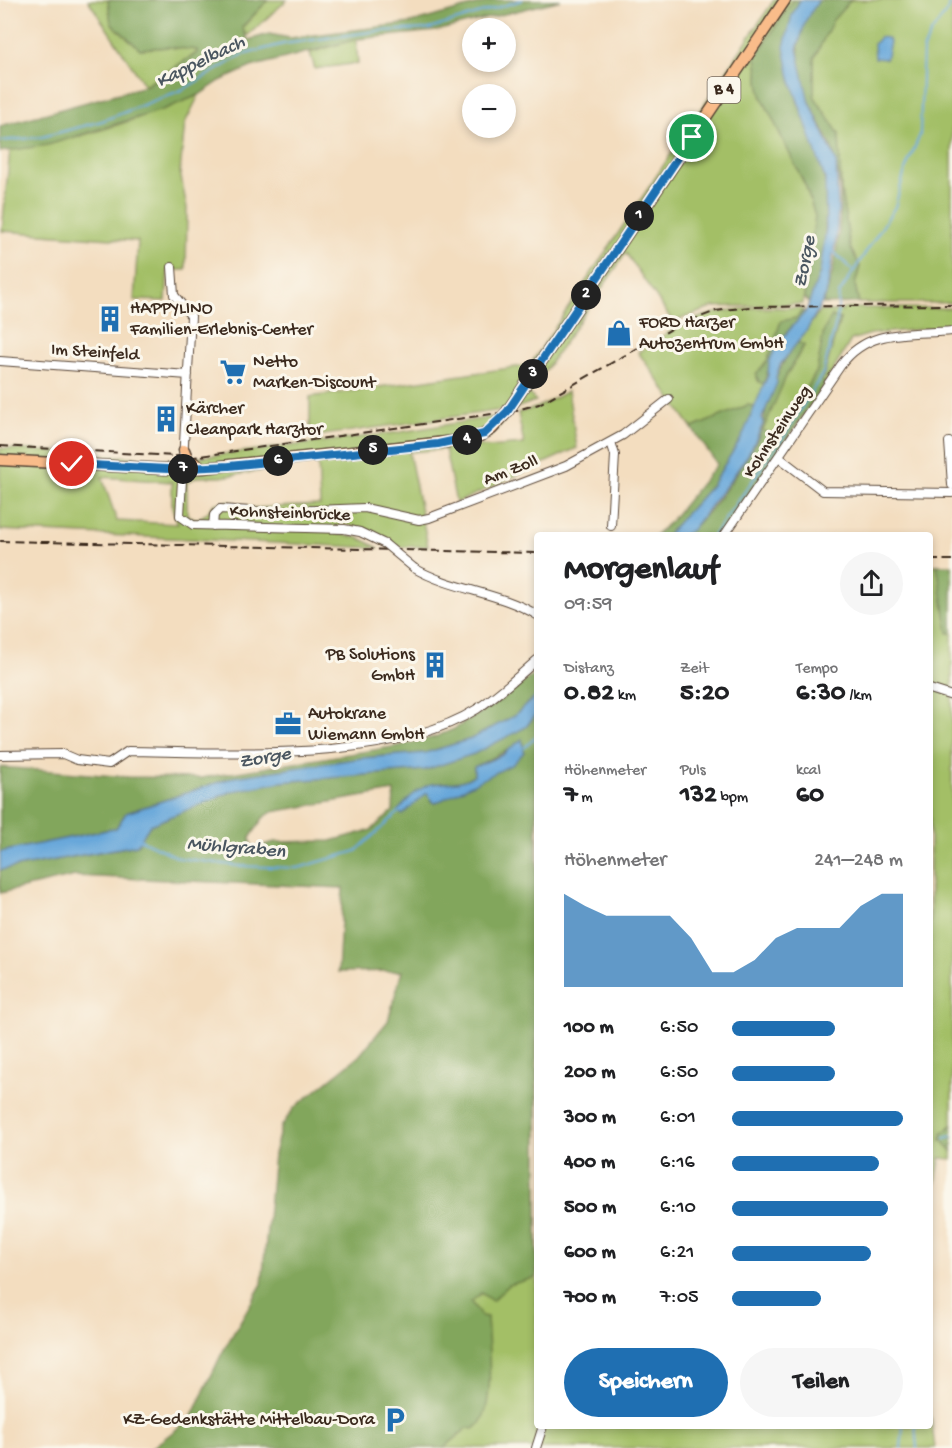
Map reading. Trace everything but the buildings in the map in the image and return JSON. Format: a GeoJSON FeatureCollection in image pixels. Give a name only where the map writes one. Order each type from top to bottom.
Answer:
{"type":"FeatureCollection","features":[{"type":"Feature","properties":{"kind":"main road","name":"B 4"},"geometry":{"type":"LineString","coordinates":[[0,460],[203,468],[474,439],[492,429],[507,412],[785,0]]}},
{"type":"Feature","properties":{"kind":"main road"},"geometry":{"type":"LineString","coordinates":[[184,450],[188,460],[203,468]]}},
{"type":"Feature","properties":{"kind":"street"},"geometry":{"type":"LineString","coordinates":[[172,267],[174,295],[191,316],[183,469]]}},
{"type":"Feature","properties":{"kind":"street","name":"Kohnsteinweg"},"geometry":{"type":"LineString","coordinates":[[727,532],[780,458],[841,365],[857,346],[877,337],[952,332]]}},
{"type":"Feature","properties":{"kind":"street","name":"Im Steinfeld"},"geometry":{"type":"LineString","coordinates":[[0,361],[188,375]]}},
{"type":"Feature","properties":{"kind":"street","name":"Am Zoll"},"geometry":{"type":"LineString","coordinates":[[213,526],[214,515],[220,509],[265,512],[365,508],[419,520],[566,466],[610,442],[669,399]]}},
{"type":"Feature","properties":{"kind":"street"},"geometry":{"type":"LineString","coordinates":[[610,442],[615,455],[611,526]]}},
{"type":"Feature","properties":{"kind":"street"},"geometry":{"type":"LineString","coordinates":[[949,442],[952,485]]}},
{"type":"Feature","properties":{"kind":"street"},"geometry":{"type":"LineString","coordinates":[[780,458],[823,491],[952,493]]}},
{"type":"Feature","properties":{"kind":"street","name":"Kohnsteinbrücke"},"geometry":{"type":"LineString","coordinates":[[183,469],[180,516],[193,525],[350,530],[385,544],[428,576],[469,588],[534,614]]}},
{"type":"Feature","properties":{"kind":"street"},"geometry":{"type":"LineString","coordinates":[[0,755],[63,754],[77,760],[109,764],[128,751],[310,751],[398,739],[415,736],[477,709],[534,662]]}},
{"type":"Feature","properties":{"kind":"street"},"geometry":{"type":"LineString","coordinates":[[933,690],[952,696]]}},
{"type":"Feature","properties":{"kind":"street"},"geometry":{"type":"LineString","coordinates":[[536,1448],[542,1429]]}},
{"type":"Feature","properties":{"kind":"green space"},"geometry":{"type":"Polygon","coordinates":[[[88,0],[108,0],[111,23],[140,49],[169,47],[197,50],[197,53],[145,86],[88,0]]]}},
{"type":"Feature","properties":{"kind":"green space"},"geometry":{"type":"Polygon","coordinates":[[[108,0],[268,0],[242,27],[248,40],[269,34],[290,38],[411,23],[493,0],[561,0],[488,18],[462,18],[462,25],[436,31],[358,39],[251,67],[220,81],[199,95],[162,110],[48,145],[0,152],[0,126],[145,86],[197,53],[197,50],[169,47],[140,49],[111,23],[108,0]]]}},
{"type":"Feature","properties":{"kind":"green space"},"geometry":{"type":"Polygon","coordinates":[[[268,0],[287,0],[247,36],[242,28],[268,0]]]}},
{"type":"Feature","properties":{"kind":"green space"},"geometry":{"type":"Polygon","coordinates":[[[774,0],[793,0],[756,57],[761,95],[806,187],[815,216],[803,304],[713,307],[673,322],[626,253],[529,394],[536,401],[516,408],[310,437],[310,397],[530,365],[774,0]]]}},
{"type":"Feature","properties":{"kind":"green space"},"geometry":{"type":"Polygon","coordinates":[[[793,0],[800,0],[792,15],[797,100],[819,155],[826,187],[825,241],[820,272],[809,304],[804,297],[815,216],[806,187],[761,95],[756,57],[793,0]]]}},
{"type":"Feature","properties":{"kind":"green space"},"geometry":{"type":"Polygon","coordinates":[[[819,0],[851,0],[833,20],[814,59],[814,96],[839,134],[841,190],[850,247],[860,266],[855,285],[859,303],[823,304],[836,253],[840,216],[839,180],[831,146],[803,86],[799,60],[801,34],[805,22],[819,0]]]}},
{"type":"Feature","properties":{"kind":"green space"},"geometry":{"type":"Polygon","coordinates":[[[851,0],[952,0],[952,303],[859,303],[855,285],[860,266],[850,247],[841,190],[839,134],[814,96],[814,59],[833,19],[851,0]]]}},
{"type":"Feature","properties":{"kind":"green space"},"geometry":{"type":"Polygon","coordinates":[[[356,39],[358,63],[315,69],[310,53],[356,39]]]}},
{"type":"Feature","properties":{"kind":"green space"},"geometry":{"type":"Polygon","coordinates":[[[199,95],[185,123],[180,172],[187,208],[186,270],[168,270],[166,301],[134,300],[138,241],[2,231],[10,150],[82,135],[130,121],[199,95]]]}},
{"type":"Feature","properties":{"kind":"green space"},"geometry":{"type":"Polygon","coordinates":[[[803,308],[797,318],[781,322],[768,359],[756,375],[759,382],[764,384],[756,407],[748,405],[692,428],[638,352],[678,327],[704,316],[741,309],[803,308]]]}},
{"type":"Feature","properties":{"kind":"green space"},"geometry":{"type":"Polygon","coordinates":[[[843,308],[952,308],[952,326],[871,334],[851,340],[825,384],[822,381],[840,319],[824,330],[817,371],[777,439],[763,430],[787,374],[804,346],[797,342],[820,311],[842,311],[843,308]]]}},
{"type":"Feature","properties":{"kind":"green space"},"geometry":{"type":"Polygon","coordinates":[[[806,311],[778,344],[764,384],[759,382],[756,375],[768,359],[781,321],[796,318],[806,311]]]}},
{"type":"Feature","properties":{"kind":"green space"},"geometry":{"type":"Polygon","coordinates":[[[832,316],[840,319],[822,381],[825,384],[723,532],[688,532],[716,501],[751,451],[759,436],[771,392],[780,370],[797,342],[804,345],[787,374],[763,430],[777,439],[817,371],[824,330],[832,316]]]}},
{"type":"Feature","properties":{"kind":"green space"},"geometry":{"type":"Polygon","coordinates":[[[568,391],[577,448],[456,503],[445,449],[409,452],[428,546],[395,547],[374,532],[340,523],[337,534],[359,538],[379,548],[0,530],[0,448],[176,460],[401,432],[511,414],[488,438],[471,444],[489,447],[524,444],[518,413],[538,407],[568,391]],[[318,462],[221,477],[197,477],[187,482],[187,515],[197,519],[206,514],[214,504],[228,501],[254,508],[320,505],[318,462]],[[102,477],[117,521],[178,524],[172,508],[172,482],[102,477]]]}},
{"type":"Feature","properties":{"kind":"green space"},"geometry":{"type":"Polygon","coordinates":[[[748,405],[756,407],[742,437],[712,485],[670,532],[659,532],[669,523],[717,464],[692,428],[748,405]]]}},
{"type":"Feature","properties":{"kind":"green space"},"geometry":{"type":"Polygon","coordinates":[[[933,565],[937,565],[948,632],[952,633],[952,1125],[942,1133],[942,1140],[952,1151],[952,1159],[940,1158],[933,1199],[933,565]]]}},
{"type":"Feature","properties":{"kind":"green space"},"geometry":{"type":"Polygon","coordinates":[[[937,565],[952,565],[952,633],[948,633],[937,565]]]}},
{"type":"Feature","properties":{"kind":"green space"},"geometry":{"type":"Polygon","coordinates":[[[534,674],[534,698],[514,716],[471,739],[425,753],[362,758],[234,777],[126,813],[116,828],[0,852],[0,767],[128,777],[201,778],[398,746],[435,737],[454,729],[500,701],[534,674]]]}},
{"type":"Feature","properties":{"kind":"green space"},"geometry":{"type":"Polygon","coordinates":[[[534,717],[534,1278],[509,1285],[492,1301],[481,1293],[471,1302],[481,1316],[487,1317],[490,1378],[486,1409],[481,1421],[474,1429],[467,1428],[444,1448],[152,1448],[191,1418],[222,1353],[262,1284],[274,1154],[281,1127],[294,1108],[359,1056],[388,1021],[402,971],[338,972],[343,888],[75,876],[0,893],[0,870],[137,845],[150,825],[233,791],[280,782],[425,770],[474,753],[526,727],[534,717]],[[510,749],[474,767],[474,775],[461,782],[431,784],[413,803],[427,792],[432,802],[436,803],[524,752],[510,749]],[[394,791],[272,812],[263,818],[250,838],[252,848],[275,842],[331,841],[371,830],[393,811],[394,791]]]}},
{"type":"Feature","properties":{"kind":"green space"},"geometry":{"type":"Polygon","coordinates":[[[952,1125],[952,1151],[942,1140],[942,1133],[952,1125]]]}},
{"type":"Feature","properties":{"kind":"green space"},"geometry":{"type":"Polygon","coordinates":[[[534,1276],[534,1429],[933,1429],[935,1448],[444,1448],[467,1428],[481,1316],[470,1303],[481,1293],[492,1300],[509,1285],[534,1276]]]}},
{"type":"Feature","properties":{"kind":"water"},"geometry":{"type":"Polygon","coordinates":[[[800,0],[819,0],[806,20],[797,49],[808,98],[836,161],[838,209],[836,239],[826,295],[807,330],[780,365],[776,377],[777,383],[751,450],[691,531],[670,532],[712,485],[742,437],[768,375],[769,362],[778,343],[806,311],[820,272],[826,228],[825,179],[790,78],[784,47],[792,15],[800,0]]]}},
{"type":"Feature","properties":{"kind":"water"},"geometry":{"type":"Polygon","coordinates":[[[880,37],[887,38],[890,42],[886,59],[875,58],[874,44],[880,37]]]}},
{"type":"Feature","properties":{"kind":"water"},"geometry":{"type":"Polygon","coordinates":[[[534,698],[534,717],[526,727],[474,754],[425,770],[280,782],[233,791],[150,825],[137,845],[0,870],[0,852],[116,828],[126,813],[234,777],[362,758],[425,753],[471,739],[514,716],[534,698]]]}},
{"type":"Feature","properties":{"kind":"water"},"geometry":{"type":"Polygon","coordinates":[[[522,739],[524,752],[513,764],[436,803],[427,793],[402,815],[398,811],[422,788],[432,784],[459,782],[469,778],[474,775],[474,767],[502,755],[522,739]]]}},
{"type":"Feature","properties":{"kind":"waterway","name":"Kappelbach"},"geometry":{"type":"LineString","coordinates":[[0,141],[42,137],[102,121],[184,89],[242,55],[283,44],[378,31],[429,29],[522,0]]}},
{"type":"Feature","properties":{"kind":"waterway"},"geometry":{"type":"LineString","coordinates":[[716,532],[783,438],[823,373],[837,319],[839,294],[895,207],[905,170],[920,135],[923,49],[947,11],[950,0]]}},
{"type":"Feature","properties":{"kind":"waterway"},"geometry":{"type":"LineString","coordinates":[[833,251],[852,270]]}},
{"type":"Feature","properties":{"kind":"waterway","name":"Mühlgraben"},"geometry":{"type":"LineString","coordinates":[[524,748],[534,739]]}},
{"type":"Feature","properties":{"kind":"waterway","name":"Mühlgraben"},"geometry":{"type":"LineString","coordinates":[[139,839],[179,858],[239,866],[298,868],[356,851],[401,810]]}},
{"type":"Feature","properties":{"kind":"waterway"},"geometry":{"type":"LineString","coordinates":[[945,1138],[952,1136]]}},
{"type":"Feature","properties":{"kind":"waterway"},"geometry":{"type":"LineString","coordinates":[[901,1448],[903,1429]]}},
{"type":"Feature","properties":{"kind":"waterway"},"geometry":{"type":"LineString","coordinates":[[915,1429],[917,1448]]}},
{"type":"Feature","properties":{"kind":"railway"},"geometry":{"type":"LineString","coordinates":[[0,446],[194,457],[513,411],[539,404],[675,327],[716,311],[750,307],[952,305]]}},
{"type":"Feature","properties":{"kind":"railway"},"geometry":{"type":"LineString","coordinates":[[0,541],[534,553]]}},
{"type":"Feature","properties":{"kind":"railway"},"geometry":{"type":"LineString","coordinates":[[933,560],[952,560]]}},
{"type":"Feature","properties":{"kind":"place","name":"HAPPYLINO Familien-Erlebnis-Center"},"geometry":{"type":"Point","coordinates":[110,319]}},
{"type":"Feature","properties":{"kind":"place","name":"FORD Harzer Autozentrum GmbH"},"geometry":{"type":"Point","coordinates":[619,333]}},
{"type":"Feature","properties":{"kind":"place","name":"Netto Marken-Discount"},"geometry":{"type":"Point","coordinates":[233,372]}},
{"type":"Feature","properties":{"kind":"place","name":"Kärcher Cleanpark Harztor"},"geometry":{"type":"Point","coordinates":[166,419]}},
{"type":"Feature","properties":{"kind":"place","name":"PB Solutions GmbH"},"geometry":{"type":"Point","coordinates":[435,665]}},
{"type":"Feature","properties":{"kind":"place","name":"Autokrane Wiemann GmbH"},"geometry":{"type":"Point","coordinates":[288,724]}},
{"type":"Feature","properties":{"kind":"place","name":"KZ-Gedenkstätte Mittelbau-Dora"},"geometry":{"type":"Point","coordinates":[395,1420]}},
{"type":"Feature","properties":{"kind":"route"},"geometry":{"type":"LineString","coordinates":[[72,464],[167,469],[229,466],[438,444],[474,439],[484,434],[492,429],[507,412],[692,137]]}},
{"type":"Feature","properties":{"kind":"water label","name":"Zorge"},"geometry":{"type":"Point","coordinates":[806,262]}},
{"type":"Feature","properties":{"kind":"water label","name":"Zorge"},"geometry":{"type":"Point","coordinates":[265,759]}}]}
